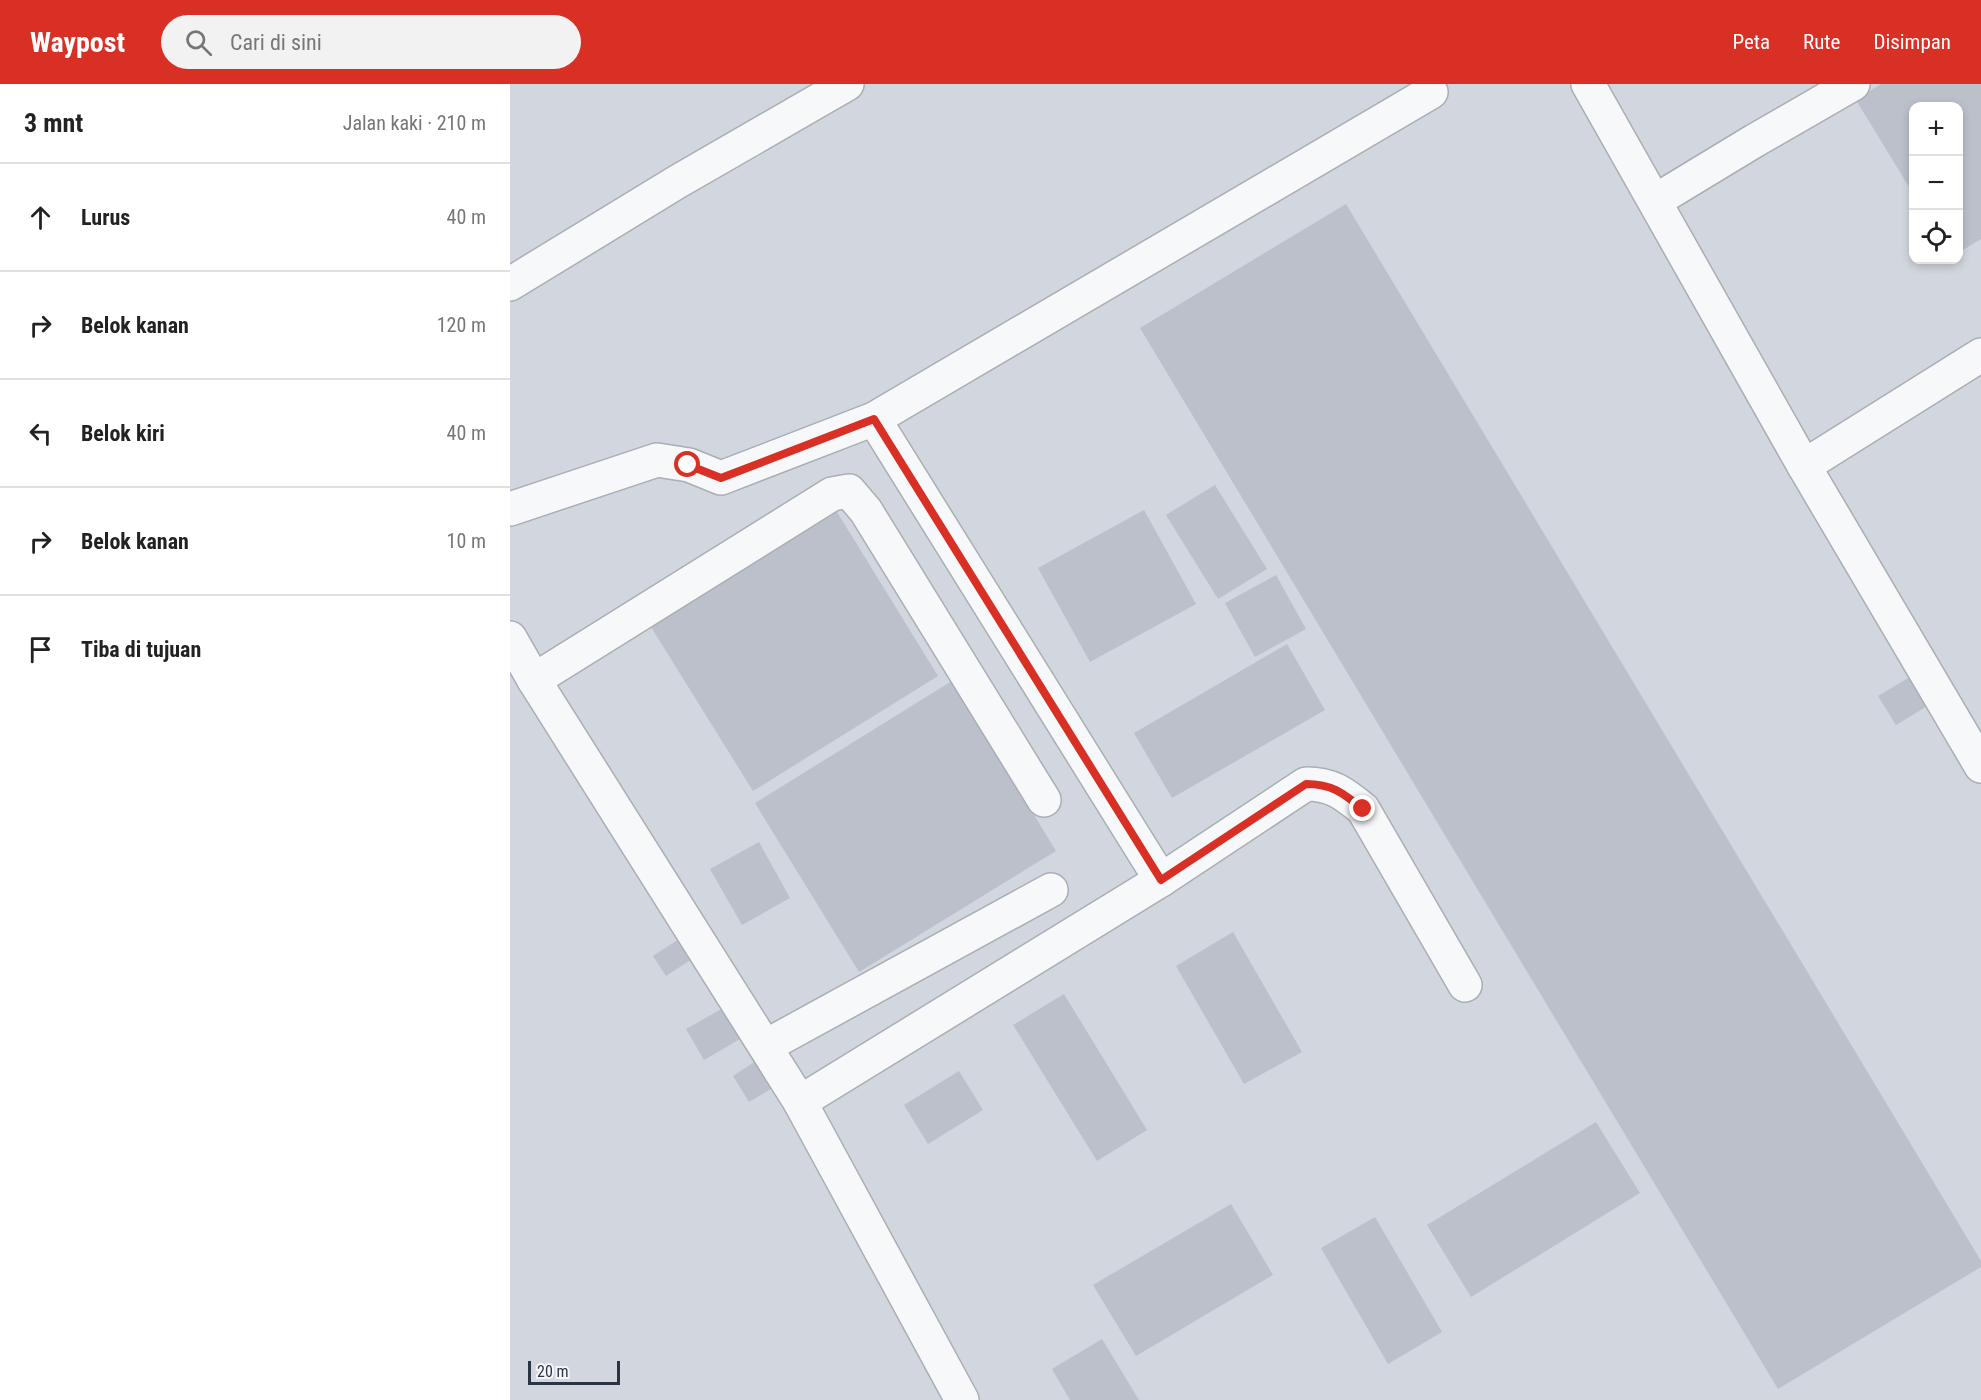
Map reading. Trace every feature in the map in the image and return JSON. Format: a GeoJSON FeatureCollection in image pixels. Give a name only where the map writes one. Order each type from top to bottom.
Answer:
{"type":"FeatureCollection","features":[{"type":"Feature","properties":{"kind":"lane"},"geometry":{"type":"LineString","coordinates":[[510,284],[677,182],[847,84]]}},
{"type":"Feature","properties":{"kind":"lane"},"geometry":{"type":"LineString","coordinates":[[1588,84],[1804,466],[1981,766]]}},
{"type":"Feature","properties":{"kind":"lane"},"geometry":{"type":"LineString","coordinates":[[1655,201],[1854,84]]}},
{"type":"Feature","properties":{"kind":"lane"},"geometry":{"type":"LineString","coordinates":[[510,509],[657,460],[688,465],[721,478],[874,419],[1431,92]]}},
{"type":"Feature","properties":{"kind":"lane"},"geometry":{"type":"LineString","coordinates":[[1804,466],[1981,355]]}},
{"type":"Feature","properties":{"kind":"lane"},"geometry":{"type":"LineString","coordinates":[[874,419],[1161,880]]}},
{"type":"Feature","properties":{"kind":"lane"},"geometry":{"type":"LineString","coordinates":[[534,680],[832,494],[849,491],[866,511],[1044,800]]}},
{"type":"Feature","properties":{"kind":"lane"},"geometry":{"type":"LineString","coordinates":[[510,638],[534,680],[800,1102],[962,1400]]}},
{"type":"Feature","properties":{"kind":"lane"},"geometry":{"type":"LineString","coordinates":[[800,1102],[1161,880],[1306,784],[1324,784],[1344,794],[1363,809],[1465,985]]}},
{"type":"Feature","properties":{"kind":"lane"},"geometry":{"type":"LineString","coordinates":[[766,1046],[1051,890]]}},
{"type":"Feature","properties":{"kind":"shaded area"},"geometry":{"type":"Polygon","coordinates":[[[510,84],[1981,84],[1981,1400],[510,1400],[510,84]]]}},
{"type":"Feature","properties":{"kind":"building"},"geometry":{"type":"Polygon","coordinates":[[[1881,84],[1981,84],[1981,239],[1963,250],[1963,102],[1909,102],[1909,187],[1856,100],[1881,84]]]}},
{"type":"Feature","properties":{"kind":"building"},"geometry":{"type":"Polygon","coordinates":[[[1346,204],[1981,1261],[1981,1267],[1778,1389],[1140,328],[1346,204]]]}},
{"type":"Feature","properties":{"kind":"building"},"geometry":{"type":"Polygon","coordinates":[[[1215,485],[1267,569],[1218,599],[1166,515],[1215,485]]]}},
{"type":"Feature","properties":{"kind":"building"},"geometry":{"type":"Polygon","coordinates":[[[1144,510],[1196,604],[1090,662],[1038,568],[1144,510]]]}},
{"type":"Feature","properties":{"kind":"building"},"geometry":{"type":"Polygon","coordinates":[[[837,512],[938,676],[753,791],[651,627],[837,512]]]}},
{"type":"Feature","properties":{"kind":"building"},"geometry":{"type":"Polygon","coordinates":[[[1276,575],[1306,629],[1255,657],[1225,603],[1276,575]]]}},
{"type":"Feature","properties":{"kind":"building"},"geometry":{"type":"Polygon","coordinates":[[[1287,644],[1325,710],[1172,798],[1134,733],[1287,644]]]}},
{"type":"Feature","properties":{"kind":"building"},"geometry":{"type":"Polygon","coordinates":[[[1915,674],[1932,703],[1896,725],[1878,696],[1915,674]]]}},
{"type":"Feature","properties":{"kind":"building"},"geometry":{"type":"Polygon","coordinates":[[[952,681],[1056,851],[859,972],[755,803],[952,681]]]}},
{"type":"Feature","properties":{"kind":"building"},"geometry":{"type":"Polygon","coordinates":[[[759,842],[790,898],[742,925],[710,869],[759,842]]]}},
{"type":"Feature","properties":{"kind":"building"},"geometry":{"type":"Polygon","coordinates":[[[1233,932],[1302,1052],[1244,1084],[1176,966],[1233,932]]]}},
{"type":"Feature","properties":{"kind":"building"},"geometry":{"type":"Polygon","coordinates":[[[679,939],[692,959],[666,976],[653,956],[679,939]]]}},
{"type":"Feature","properties":{"kind":"building"},"geometry":{"type":"Polygon","coordinates":[[[1064,994],[1147,1130],[1097,1161],[1013,1025],[1064,994]]]}},
{"type":"Feature","properties":{"kind":"building"},"geometry":{"type":"Polygon","coordinates":[[[734,1002],[752,1032],[704,1060],[686,1029],[734,1002]]]}},
{"type":"Feature","properties":{"kind":"building"},"geometry":{"type":"Polygon","coordinates":[[[762,1057],[779,1084],[749,1102],[733,1076],[762,1057]]]}},
{"type":"Feature","properties":{"kind":"building"},"geometry":{"type":"Polygon","coordinates":[[[959,1071],[983,1110],[928,1144],[904,1105],[959,1071]]]}},
{"type":"Feature","properties":{"kind":"building"},"geometry":{"type":"Polygon","coordinates":[[[1596,1122],[1640,1193],[1471,1297],[1427,1225],[1596,1122]]]}},
{"type":"Feature","properties":{"kind":"building"},"geometry":{"type":"Polygon","coordinates":[[[1231,1204],[1273,1275],[1136,1356],[1093,1285],[1231,1204]]]}},
{"type":"Feature","properties":{"kind":"building"},"geometry":{"type":"Polygon","coordinates":[[[1375,1217],[1442,1332],[1388,1364],[1321,1248],[1375,1217]]]}},
{"type":"Feature","properties":{"kind":"building"},"geometry":{"type":"Polygon","coordinates":[[[1102,1339],[1139,1400],[1070,1400],[1052,1369],[1102,1339]]]}},
{"type":"Feature","properties":{"kind":"route"},"geometry":{"type":"LineString","coordinates":[[688,465],[721,478],[874,419],[1161,880],[1306,784],[1324,784],[1344,794],[1363,809]]}}]}
